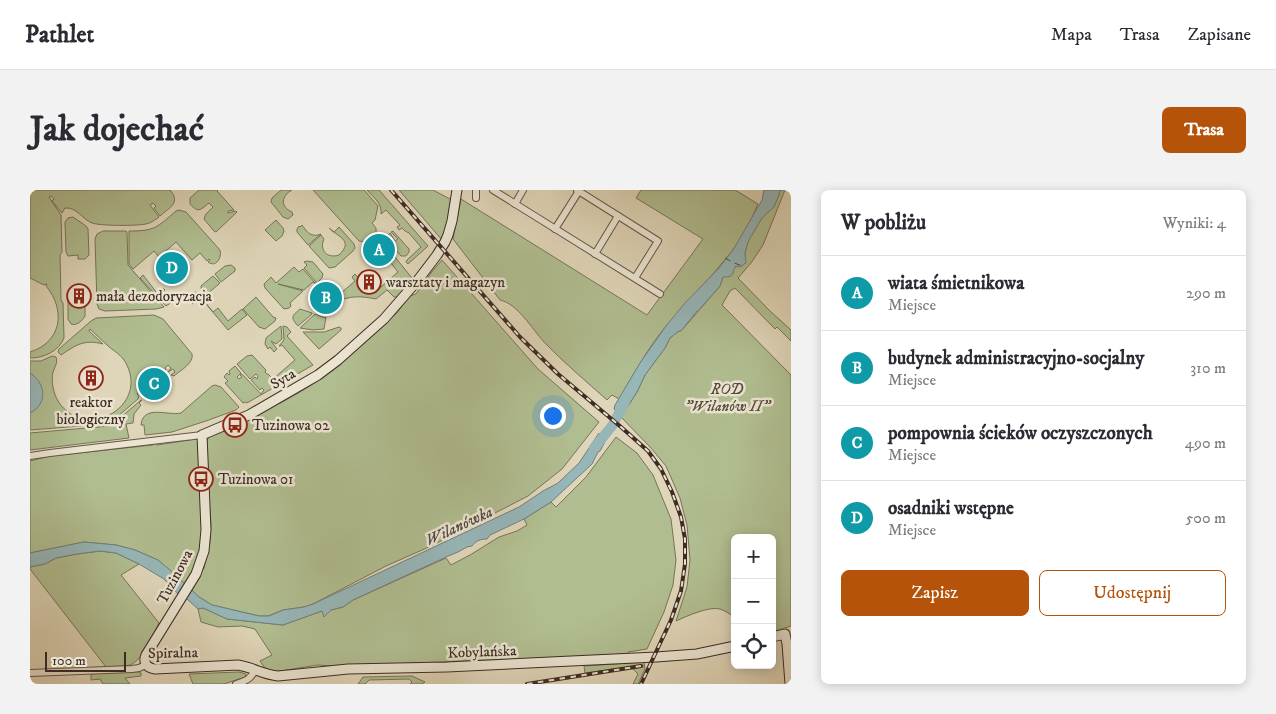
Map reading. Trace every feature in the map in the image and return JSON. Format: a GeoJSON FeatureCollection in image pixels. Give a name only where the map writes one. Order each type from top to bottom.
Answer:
{"type":"FeatureCollection","features":[{"type":"Feature","properties":{"kind":"street","name":"Syta"},"geometry":{"type":"LineString","coordinates":[[30,456],[202,435],[249,415],[318,375],[338,360],[384,319],[437,255],[445,242],[450,228],[457,190]]}},
{"type":"Feature","properties":{"kind":"street"},"geometry":{"type":"LineString","coordinates":[[476,190],[476,198]]}},
{"type":"Feature","properties":{"kind":"street"},"geometry":{"type":"LineString","coordinates":[[493,190],[660,294]]}},
{"type":"Feature","properties":{"kind":"street"},"geometry":{"type":"LineString","coordinates":[[515,204],[523,190]]}},
{"type":"Feature","properties":{"kind":"street"},"geometry":{"type":"LineString","coordinates":[[555,229],[578,190],[658,241],[635,278]]}},
{"type":"Feature","properties":{"kind":"street"},"geometry":{"type":"LineString","coordinates":[[595,254],[618,216]]}},
{"type":"Feature","properties":{"kind":"street","name":"Tuzinowa"},"geometry":{"type":"LineString","coordinates":[[146,665],[146,655],[190,584],[200,563],[206,540],[202,435]]}},
{"type":"Feature","properties":{"kind":"street"},"geometry":{"type":"LineString","coordinates":[[788,633],[790,684]]}},
{"type":"Feature","properties":{"kind":"street","name":"Kobylańska"},"geometry":{"type":"LineString","coordinates":[[255,670],[278,676],[348,669],[546,663],[665,657],[697,654],[731,647]]}},
{"type":"Feature","properties":{"kind":"street","name":"Spiralna"},"geometry":{"type":"LineString","coordinates":[[30,673],[132,669],[146,665],[155,669],[238,665],[255,670]]}},
{"type":"Feature","properties":{"kind":"street"},"geometry":{"type":"LineString","coordinates":[[236,684],[249,680],[255,670]]}},
{"type":"Feature","properties":{"kind":"green space"},"geometry":{"type":"Polygon","coordinates":[[[30,190],[170,190],[173,194],[174,202],[160,216],[154,208],[156,206],[153,203],[150,205],[159,217],[148,224],[103,225],[92,223],[73,209],[65,208],[62,213],[52,201],[54,199],[51,196],[49,197],[61,215],[61,300],[63,303],[64,338],[59,347],[50,353],[41,357],[30,358],[30,352],[49,341],[58,324],[58,315],[52,295],[46,286],[47,284],[44,285],[30,278],[30,190]]]}},
{"type":"Feature","properties":{"kind":"green space"},"geometry":{"type":"Polygon","coordinates":[[[199,190],[218,190],[234,210],[228,211],[228,213],[237,212],[216,232],[204,219],[213,207],[209,203],[198,210],[190,204],[190,198],[199,190]]]}},
{"type":"Feature","properties":{"kind":"green space"},"geometry":{"type":"Polygon","coordinates":[[[281,190],[292,190],[288,192],[283,201],[285,207],[293,215],[288,219],[283,217],[271,202],[272,198],[281,190]]]}},
{"type":"Feature","properties":{"kind":"green space"},"geometry":{"type":"Polygon","coordinates":[[[313,190],[364,190],[378,206],[375,220],[372,223],[376,228],[376,233],[366,242],[359,241],[313,190]]]}},
{"type":"Feature","properties":{"kind":"green space"},"geometry":{"type":"Polygon","coordinates":[[[367,190],[379,190],[428,246],[408,264],[407,260],[421,247],[409,233],[402,228],[399,230],[397,227],[400,225],[386,210],[381,214],[379,204],[367,190]]]}},
{"type":"Feature","properties":{"kind":"green space"},"geometry":{"type":"Polygon","coordinates":[[[399,190],[433,190],[452,200],[447,229],[442,240],[399,190]]]}},
{"type":"Feature","properties":{"kind":"green space"},"geometry":{"type":"Polygon","coordinates":[[[641,190],[735,190],[758,204],[736,246],[660,333],[619,399],[612,395],[607,400],[544,342],[513,306],[500,300],[453,239],[461,199],[647,315],[703,239],[636,198],[641,190]]]}},
{"type":"Feature","properties":{"kind":"green space","name":"ROD \"Wilanów II\""},"geometry":{"type":"Polygon","coordinates":[[[780,190],[785,190],[763,245],[738,278],[791,330],[791,341],[777,327],[775,329],[735,288],[730,291],[722,305],[791,375],[791,626],[776,631],[776,534],[731,534],[731,615],[715,608],[698,612],[676,621],[687,587],[690,560],[687,525],[680,498],[666,466],[621,417],[645,375],[670,338],[681,331],[720,286],[723,277],[733,273],[733,269],[745,257],[746,247],[754,230],[776,201],[780,190]]]}},
{"type":"Feature","properties":{"kind":"green space"},"geometry":{"type":"Polygon","coordinates":[[[179,210],[186,212],[220,250],[218,261],[211,264],[208,262],[209,259],[207,261],[200,253],[192,260],[176,242],[159,257],[154,251],[133,269],[129,264],[129,231],[151,229],[179,210]]]}},
{"type":"Feature","properties":{"kind":"green space"},"geometry":{"type":"Polygon","coordinates":[[[73,217],[88,229],[89,255],[85,259],[78,259],[78,255],[68,256],[66,252],[65,222],[68,218],[73,217]]]}},
{"type":"Feature","properties":{"kind":"green space"},"geometry":{"type":"Polygon","coordinates":[[[276,220],[284,231],[282,236],[276,241],[265,230],[276,220]]]}},
{"type":"Feature","properties":{"kind":"green space"},"geometry":{"type":"Polygon","coordinates":[[[302,225],[312,235],[321,234],[308,245],[297,232],[299,226],[302,225]]]}},
{"type":"Feature","properties":{"kind":"green space"},"geometry":{"type":"Polygon","coordinates":[[[339,227],[354,244],[355,248],[335,267],[329,268],[309,246],[321,235],[324,239],[323,250],[325,253],[331,256],[339,255],[345,246],[345,242],[329,228],[334,232],[339,227]]]}},
{"type":"Feature","properties":{"kind":"green space"},"geometry":{"type":"Polygon","coordinates":[[[103,231],[127,232],[128,265],[164,307],[105,311],[99,309],[97,304],[95,239],[97,234],[103,231]]]}},
{"type":"Feature","properties":{"kind":"green space"},"geometry":{"type":"Polygon","coordinates":[[[393,231],[409,249],[406,256],[401,256],[385,238],[390,233],[395,241],[398,239],[391,232],[393,231]]]}},
{"type":"Feature","properties":{"kind":"green space"},"geometry":{"type":"Polygon","coordinates":[[[389,255],[395,257],[412,278],[412,282],[400,297],[394,297],[387,290],[376,299],[355,297],[336,303],[333,300],[355,281],[352,277],[355,274],[373,294],[398,272],[386,257],[389,255]]]}},
{"type":"Feature","properties":{"kind":"green space"},"geometry":{"type":"Polygon","coordinates":[[[442,260],[538,369],[599,422],[562,469],[528,496],[313,604],[283,610],[268,616],[259,616],[212,605],[199,597],[191,589],[204,568],[210,542],[211,524],[206,443],[209,437],[225,431],[284,401],[327,374],[396,314],[410,296],[416,294],[442,260]]]}},
{"type":"Feature","properties":{"kind":"green space"},"geometry":{"type":"Polygon","coordinates":[[[304,262],[313,262],[323,274],[317,283],[304,268],[307,265],[304,262]]]}},
{"type":"Feature","properties":{"kind":"green space"},"geometry":{"type":"Polygon","coordinates":[[[231,265],[235,268],[235,271],[221,282],[215,274],[225,266],[231,265]]]}},
{"type":"Feature","properties":{"kind":"green space"},"geometry":{"type":"Polygon","coordinates":[[[294,267],[299,272],[303,269],[316,284],[313,282],[304,290],[278,284],[303,291],[290,303],[291,306],[289,308],[284,309],[265,288],[264,284],[271,277],[276,283],[294,267]]]}},
{"type":"Feature","properties":{"kind":"green space"},"geometry":{"type":"Polygon","coordinates":[[[143,275],[157,293],[163,288],[165,290],[163,292],[172,302],[166,306],[140,278],[143,275]]]}},
{"type":"Feature","properties":{"kind":"green space"},"geometry":{"type":"Polygon","coordinates":[[[213,276],[220,283],[206,295],[212,303],[203,293],[201,286],[213,276]]]}},
{"type":"Feature","properties":{"kind":"green space"},"geometry":{"type":"Polygon","coordinates":[[[195,292],[198,293],[213,312],[218,308],[228,321],[242,309],[247,315],[228,330],[201,298],[192,304],[191,298],[195,292]]]}},
{"type":"Feature","properties":{"kind":"green space"},"geometry":{"type":"Polygon","coordinates":[[[70,297],[73,300],[85,300],[85,316],[77,324],[71,324],[68,319],[68,298],[70,297]]]}},
{"type":"Feature","properties":{"kind":"green space"},"geometry":{"type":"Polygon","coordinates":[[[256,297],[276,318],[265,329],[259,327],[243,309],[256,297]]]}},
{"type":"Feature","properties":{"kind":"green space"},"geometry":{"type":"Polygon","coordinates":[[[300,309],[312,314],[298,326],[293,317],[300,309]]]}},
{"type":"Feature","properties":{"kind":"green space"},"geometry":{"type":"Polygon","coordinates":[[[315,314],[326,317],[324,329],[300,328],[315,314]]]}},
{"type":"Feature","properties":{"kind":"green space"},"geometry":{"type":"Polygon","coordinates":[[[154,315],[163,319],[192,354],[191,360],[186,366],[174,376],[171,375],[175,372],[173,369],[168,372],[171,368],[168,365],[165,368],[166,370],[160,373],[137,394],[139,396],[138,399],[110,423],[30,430],[30,361],[41,361],[52,356],[56,357],[52,383],[58,401],[70,413],[84,419],[98,419],[112,413],[123,404],[130,391],[131,376],[124,360],[90,329],[89,331],[103,344],[91,342],[81,344],[61,355],[58,352],[59,349],[96,318],[154,315]]]}},
{"type":"Feature","properties":{"kind":"green space"},"geometry":{"type":"Polygon","coordinates":[[[281,326],[282,339],[276,344],[271,341],[277,349],[274,352],[270,347],[268,349],[265,344],[266,338],[281,326]]]}},
{"type":"Feature","properties":{"kind":"green space"},"geometry":{"type":"Polygon","coordinates":[[[283,326],[287,327],[291,332],[287,336],[313,365],[247,403],[243,403],[225,383],[228,381],[224,377],[227,373],[230,374],[229,371],[235,366],[241,373],[237,377],[239,379],[242,377],[240,375],[242,374],[261,394],[264,390],[262,388],[260,390],[251,380],[255,377],[257,379],[258,376],[256,374],[250,379],[237,364],[247,356],[252,355],[273,379],[295,360],[282,345],[279,346],[284,340],[283,326]]]}},
{"type":"Feature","properties":{"kind":"green space"},"geometry":{"type":"Polygon","coordinates":[[[339,327],[341,330],[319,349],[303,332],[324,332],[339,327]]]}},
{"type":"Feature","properties":{"kind":"green space"},"geometry":{"type":"Polygon","coordinates":[[[215,385],[221,387],[239,407],[236,410],[172,432],[145,435],[144,425],[141,425],[146,415],[157,412],[181,413],[215,385]]]}},
{"type":"Feature","properties":{"kind":"green space"},"geometry":{"type":"Polygon","coordinates":[[[141,400],[139,403],[141,405],[134,414],[133,423],[126,424],[129,438],[30,450],[30,433],[109,426],[141,400]]]}},
{"type":"Feature","properties":{"kind":"green space"},"geometry":{"type":"Polygon","coordinates":[[[616,437],[637,453],[653,475],[671,519],[676,560],[673,585],[664,612],[647,649],[628,652],[629,655],[318,665],[274,672],[265,668],[260,661],[272,655],[255,629],[242,626],[218,627],[201,622],[198,609],[203,608],[227,619],[283,625],[322,611],[325,616],[331,610],[343,607],[353,600],[446,558],[451,565],[499,537],[517,531],[527,525],[524,519],[551,502],[556,507],[586,477],[616,437]]]}},
{"type":"Feature","properties":{"kind":"green space"},"geometry":{"type":"Polygon","coordinates":[[[196,439],[199,442],[203,530],[200,557],[186,585],[158,560],[135,550],[116,545],[84,542],[30,553],[30,461],[50,456],[196,439]]]}},
{"type":"Feature","properties":{"kind":"green space"},"geometry":{"type":"Polygon","coordinates":[[[100,551],[116,553],[139,564],[121,575],[159,623],[139,658],[130,665],[106,667],[30,569],[30,567],[45,564],[56,558],[100,551]]]}},
{"type":"Feature","properties":{"kind":"green space"},"geometry":{"type":"Polygon","coordinates":[[[644,662],[645,669],[638,684],[633,684],[638,674],[632,668],[643,667],[643,665],[585,673],[584,666],[644,662]]]}},
{"type":"Feature","properties":{"kind":"green space"},"geometry":{"type":"Polygon","coordinates":[[[125,671],[139,672],[141,676],[125,678],[130,684],[103,684],[100,679],[91,680],[91,674],[125,671]]]}},
{"type":"Feature","properties":{"kind":"green space"},"geometry":{"type":"Polygon","coordinates":[[[239,672],[246,674],[245,677],[224,684],[193,684],[189,674],[239,672]]]}},
{"type":"Feature","properties":{"kind":"green space"},"geometry":{"type":"Polygon","coordinates":[[[412,676],[425,682],[422,684],[410,684],[412,682],[409,679],[369,680],[365,684],[358,684],[363,677],[412,676]]]}},
{"type":"Feature","properties":{"kind":"water"},"geometry":{"type":"Polygon","coordinates":[[[764,190],[780,190],[774,207],[762,218],[748,242],[745,253],[746,263],[740,267],[735,267],[731,276],[723,277],[720,286],[681,331],[670,338],[645,375],[621,417],[614,409],[615,405],[640,363],[666,326],[733,250],[762,200],[764,190]]]}},
{"type":"Feature","properties":{"kind":"water"},"geometry":{"type":"Polygon","coordinates":[[[30,373],[39,382],[43,393],[40,404],[30,413],[30,373]]]}},
{"type":"Feature","properties":{"kind":"water"},"geometry":{"type":"Polygon","coordinates":[[[599,433],[606,440],[592,464],[551,502],[524,519],[490,535],[487,539],[482,539],[472,546],[353,600],[343,607],[331,610],[324,617],[322,611],[283,625],[227,619],[203,608],[198,609],[187,599],[179,595],[164,579],[116,553],[100,551],[77,554],[56,558],[45,564],[30,567],[30,553],[84,542],[116,545],[135,550],[158,560],[199,597],[212,605],[259,616],[269,616],[283,610],[313,604],[519,507],[558,483],[579,463],[599,433]]]}},
{"type":"Feature","properties":{"kind":"waterway","name":"Wilanówka"},"geometry":{"type":"LineString","coordinates":[[594,448],[612,426],[625,402]]}},
{"type":"Feature","properties":{"kind":"ferry route"},"geometry":{"type":"LineString","coordinates":[[725,258],[743,266]]}},
{"type":"Feature","properties":{"kind":"railway"},"geometry":{"type":"LineString","coordinates":[[391,190],[520,337],[558,374],[648,451],[661,469],[681,517],[685,539],[685,564],[681,591],[671,620],[641,684]]}},
{"type":"Feature","properties":{"kind":"railway"},"geometry":{"type":"LineString","coordinates":[[527,684],[641,666]]}},
{"type":"Feature","properties":{"kind":"place","name":"wiata śmietnikowa"},"geometry":{"type":"Point","coordinates":[379,250]}},
{"type":"Feature","properties":{"kind":"place","name":"osadniki wstępne"},"geometry":{"type":"Point","coordinates":[172,268]}},
{"type":"Feature","properties":{"kind":"place","name":"warsztaty i magazyn"},"geometry":{"type":"Point","coordinates":[369,282]}},
{"type":"Feature","properties":{"kind":"place","name":"mała dezodoryzacja"},"geometry":{"type":"Point","coordinates":[79,296]}},
{"type":"Feature","properties":{"kind":"place","name":"budynek administracyjno-socjalny"},"geometry":{"type":"Point","coordinates":[326,298]}},
{"type":"Feature","properties":{"kind":"place","name":"reaktor biologiczny"},"geometry":{"type":"Point","coordinates":[91,378]}},
{"type":"Feature","properties":{"kind":"place","name":"pompownia ścieków oczyszczonych"},"geometry":{"type":"Point","coordinates":[154,384]}},
{"type":"Feature","properties":{"kind":"place","name":"Tuzinowa 02"},"geometry":{"type":"Point","coordinates":[235,425]}},
{"type":"Feature","properties":{"kind":"place","name":"Tuzinowa 01"},"geometry":{"type":"Point","coordinates":[201,479]}}]}
